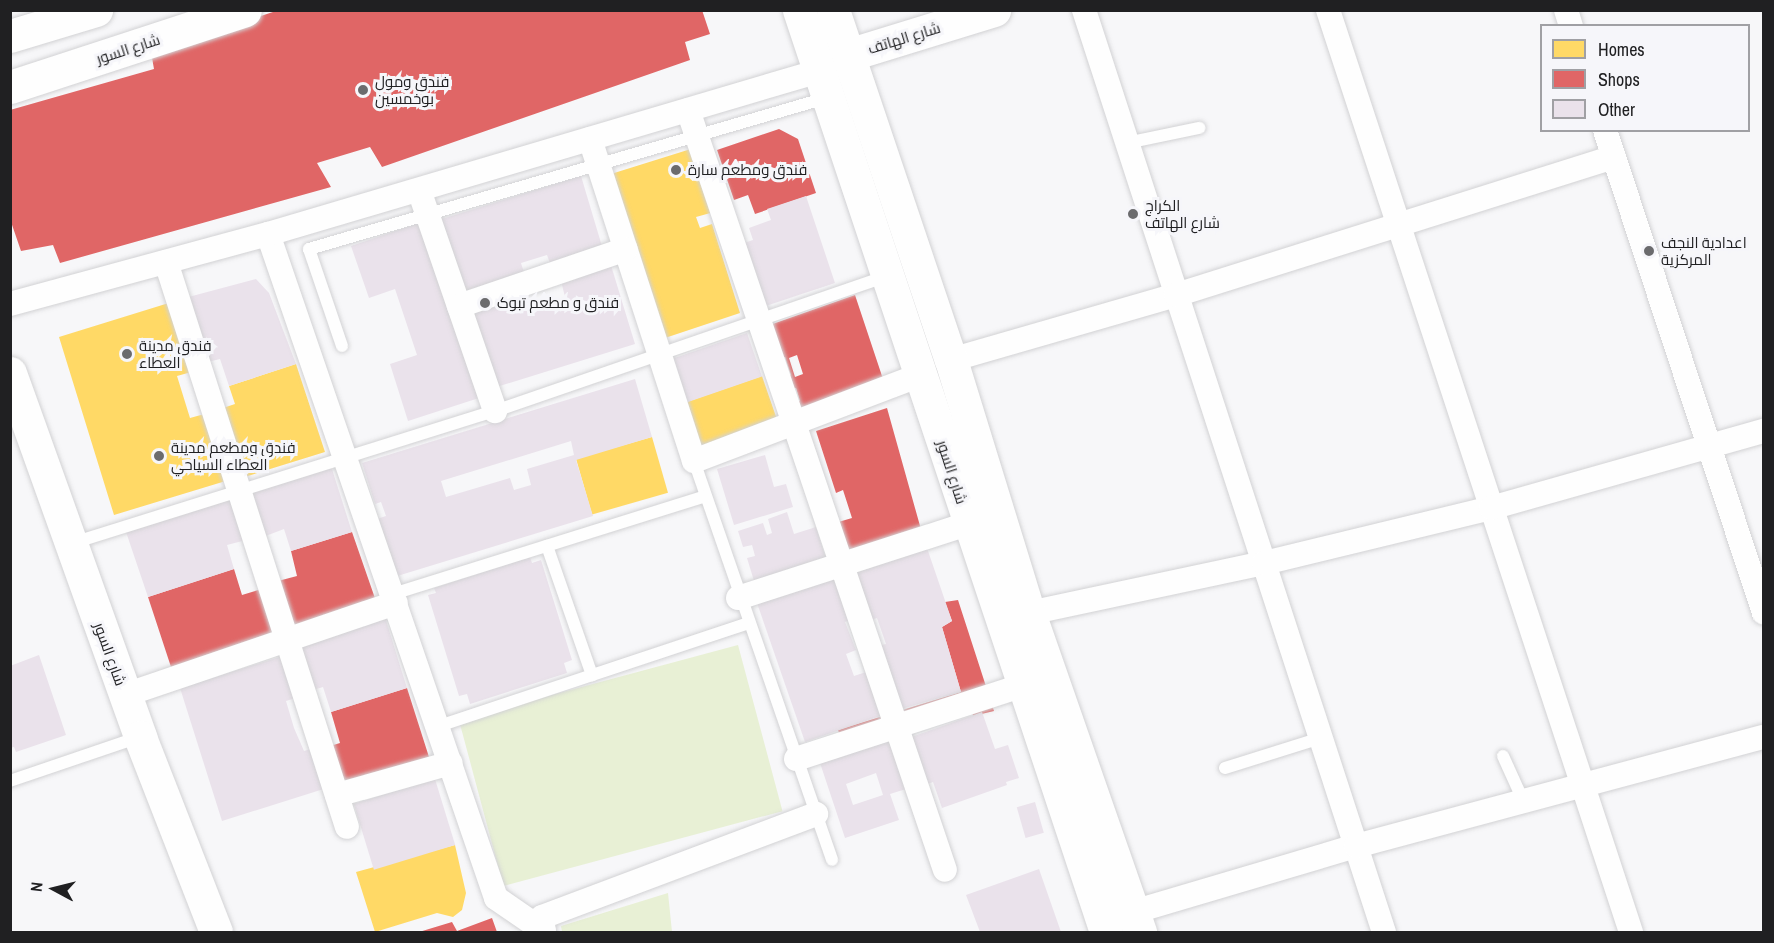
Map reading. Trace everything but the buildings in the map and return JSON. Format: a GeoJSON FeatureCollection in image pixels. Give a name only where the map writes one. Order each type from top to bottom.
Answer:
{"type":"FeatureCollection","features":[{"type":"Feature","properties":{"kind":"street"},"geometry":{"type":"LineString","coordinates":[[10,36],[96,10]]}},
{"type":"Feature","properties":{"kind":"street","name":"شارع السور"},"geometry":{"type":"LineString","coordinates":[[10,87],[245,10]]}},
{"type":"Feature","properties":{"kind":"street","name":"شارع السور"},"geometry":{"type":"LineString","coordinates":[[800,10],[1106,933]]}},
{"type":"Feature","properties":{"kind":"street"},"geometry":{"type":"LineString","coordinates":[[833,10],[951,360],[1029,613],[1136,922],[1356,846],[1764,736]]}},
{"type":"Feature","properties":{"kind":"street","name":"شارع الهاتف"},"geometry":{"type":"LineString","coordinates":[[848,56],[994,10]]}},
{"type":"Feature","properties":{"kind":"street"},"geometry":{"type":"LineString","coordinates":[[1084,10],[1384,933]]}},
{"type":"Feature","properties":{"kind":"street"},"geometry":{"type":"LineString","coordinates":[[1328,10],[1631,933]]}},
{"type":"Feature","properties":{"kind":"street"},"geometry":{"type":"LineString","coordinates":[[10,304],[268,234],[423,201],[590,139],[688,110],[823,85],[848,56]]}},
{"type":"Feature","properties":{"kind":"street"},"geometry":{"type":"LineString","coordinates":[[688,110],[945,870]]}},
{"type":"Feature","properties":{"kind":"street"},"geometry":{"type":"LineString","coordinates":[[1606,132],[1764,613]]}},
{"type":"Feature","properties":{"kind":"street"},"geometry":{"type":"LineString","coordinates":[[590,139],[694,461],[920,375]]}},
{"type":"Feature","properties":{"kind":"street"},"geometry":{"type":"LineString","coordinates":[[951,360],[1176,295],[1614,157]]}},
{"type":"Feature","properties":{"kind":"street"},"geometry":{"type":"LineString","coordinates":[[423,201],[495,411]]}},
{"type":"Feature","properties":{"kind":"street"},"geometry":{"type":"LineString","coordinates":[[268,234],[439,726],[496,898],[544,932]]}},
{"type":"Feature","properties":{"kind":"street"},"geometry":{"type":"LineString","coordinates":[[459,306],[626,249]]}},
{"type":"Feature","properties":{"kind":"street"},"geometry":{"type":"LineString","coordinates":[[166,262],[347,827]]}},
{"type":"Feature","properties":{"kind":"street","name":"شارع السور"},"geometry":{"type":"LineString","coordinates":[[10,373],[140,736],[216,933]]}},
{"type":"Feature","properties":{"kind":"street"},"geometry":{"type":"LineString","coordinates":[[1029,613],[1264,563],[1491,508],[1764,431]]}},
{"type":"Feature","properties":{"kind":"street"},"geometry":{"type":"LineString","coordinates":[[738,598],[970,523]]}},
{"type":"Feature","properties":{"kind":"street"},"geometry":{"type":"LineString","coordinates":[[125,695],[287,640],[395,598]]}},
{"type":"Feature","properties":{"kind":"street"},"geometry":{"type":"LineString","coordinates":[[796,759],[1024,685]]}},
{"type":"Feature","properties":{"kind":"street"},"geometry":{"type":"LineString","coordinates":[[337,795],[451,763]]}},
{"type":"Feature","properties":{"kind":"street"},"geometry":{"type":"LineString","coordinates":[[544,932],[542,917],[816,814]]}},
{"type":"Feature","properties":{"kind":"lane"},"geometry":{"type":"LineString","coordinates":[[342,346],[309,249],[423,201],[599,165],[697,137],[823,85]]}},
{"type":"Feature","properties":{"kind":"lane"},"geometry":{"type":"LineString","coordinates":[[1127,143],[1199,128]]}},
{"type":"Feature","properties":{"kind":"lane"},"geometry":{"type":"LineString","coordinates":[[71,543],[495,411],[887,275]]}},
{"type":"Feature","properties":{"kind":"lane"},"geometry":{"type":"LineString","coordinates":[[694,461],[738,598],[832,860]]}},
{"type":"Feature","properties":{"kind":"lane"},"geometry":{"type":"LineString","coordinates":[[395,598],[547,546],[705,496]]}},
{"type":"Feature","properties":{"kind":"lane"},"geometry":{"type":"LineString","coordinates":[[547,546],[592,675]]}},
{"type":"Feature","properties":{"kind":"lane"},"geometry":{"type":"LineString","coordinates":[[439,726],[748,624]]}},
{"type":"Feature","properties":{"kind":"lane"},"geometry":{"type":"LineString","coordinates":[[10,781],[140,736]]}},
{"type":"Feature","properties":{"kind":"lane"},"geometry":{"type":"LineString","coordinates":[[1225,768],[1321,738]]}},
{"type":"Feature","properties":{"kind":"lane"},"geometry":{"type":"LineString","coordinates":[[1503,756],[1523,800]]}},
{"type":"Feature","properties":{"kind":"green space"},"geometry":{"type":"Polygon","coordinates":[[[738,645],[783,811],[503,886],[459,720],[738,645]]]}},
{"type":"Feature","properties":{"kind":"green space"},"geometry":{"type":"Polygon","coordinates":[[[668,893],[672,932],[562,932],[561,926],[668,893]]]}},
{"type":"Feature","properties":{"kind":"place","name":"فندق ومول بوخمسين"},"geometry":{"type":"Point","coordinates":[363,90]}},
{"type":"Feature","properties":{"kind":"place","name":"فندق ومطعم سارة"},"geometry":{"type":"Point","coordinates":[676,170]}},
{"type":"Feature","properties":{"kind":"place","name":"الكراج شارع الهاتف"},"geometry":{"type":"Point","coordinates":[1133,214]}},
{"type":"Feature","properties":{"kind":"place","name":"اعدادية النجف المركزية"},"geometry":{"type":"Point","coordinates":[1649,251]}},
{"type":"Feature","properties":{"kind":"place","name":"فندق و مطعم تبوک"},"geometry":{"type":"Point","coordinates":[485,303]}},
{"type":"Feature","properties":{"kind":"place","name":"فندق مدينة العطاء"},"geometry":{"type":"Point","coordinates":[127,354]}},
{"type":"Feature","properties":{"kind":"place","name":"فندق ومطعم مدينة العطاء السياحي"},"geometry":{"type":"Point","coordinates":[159,456]}}]}
